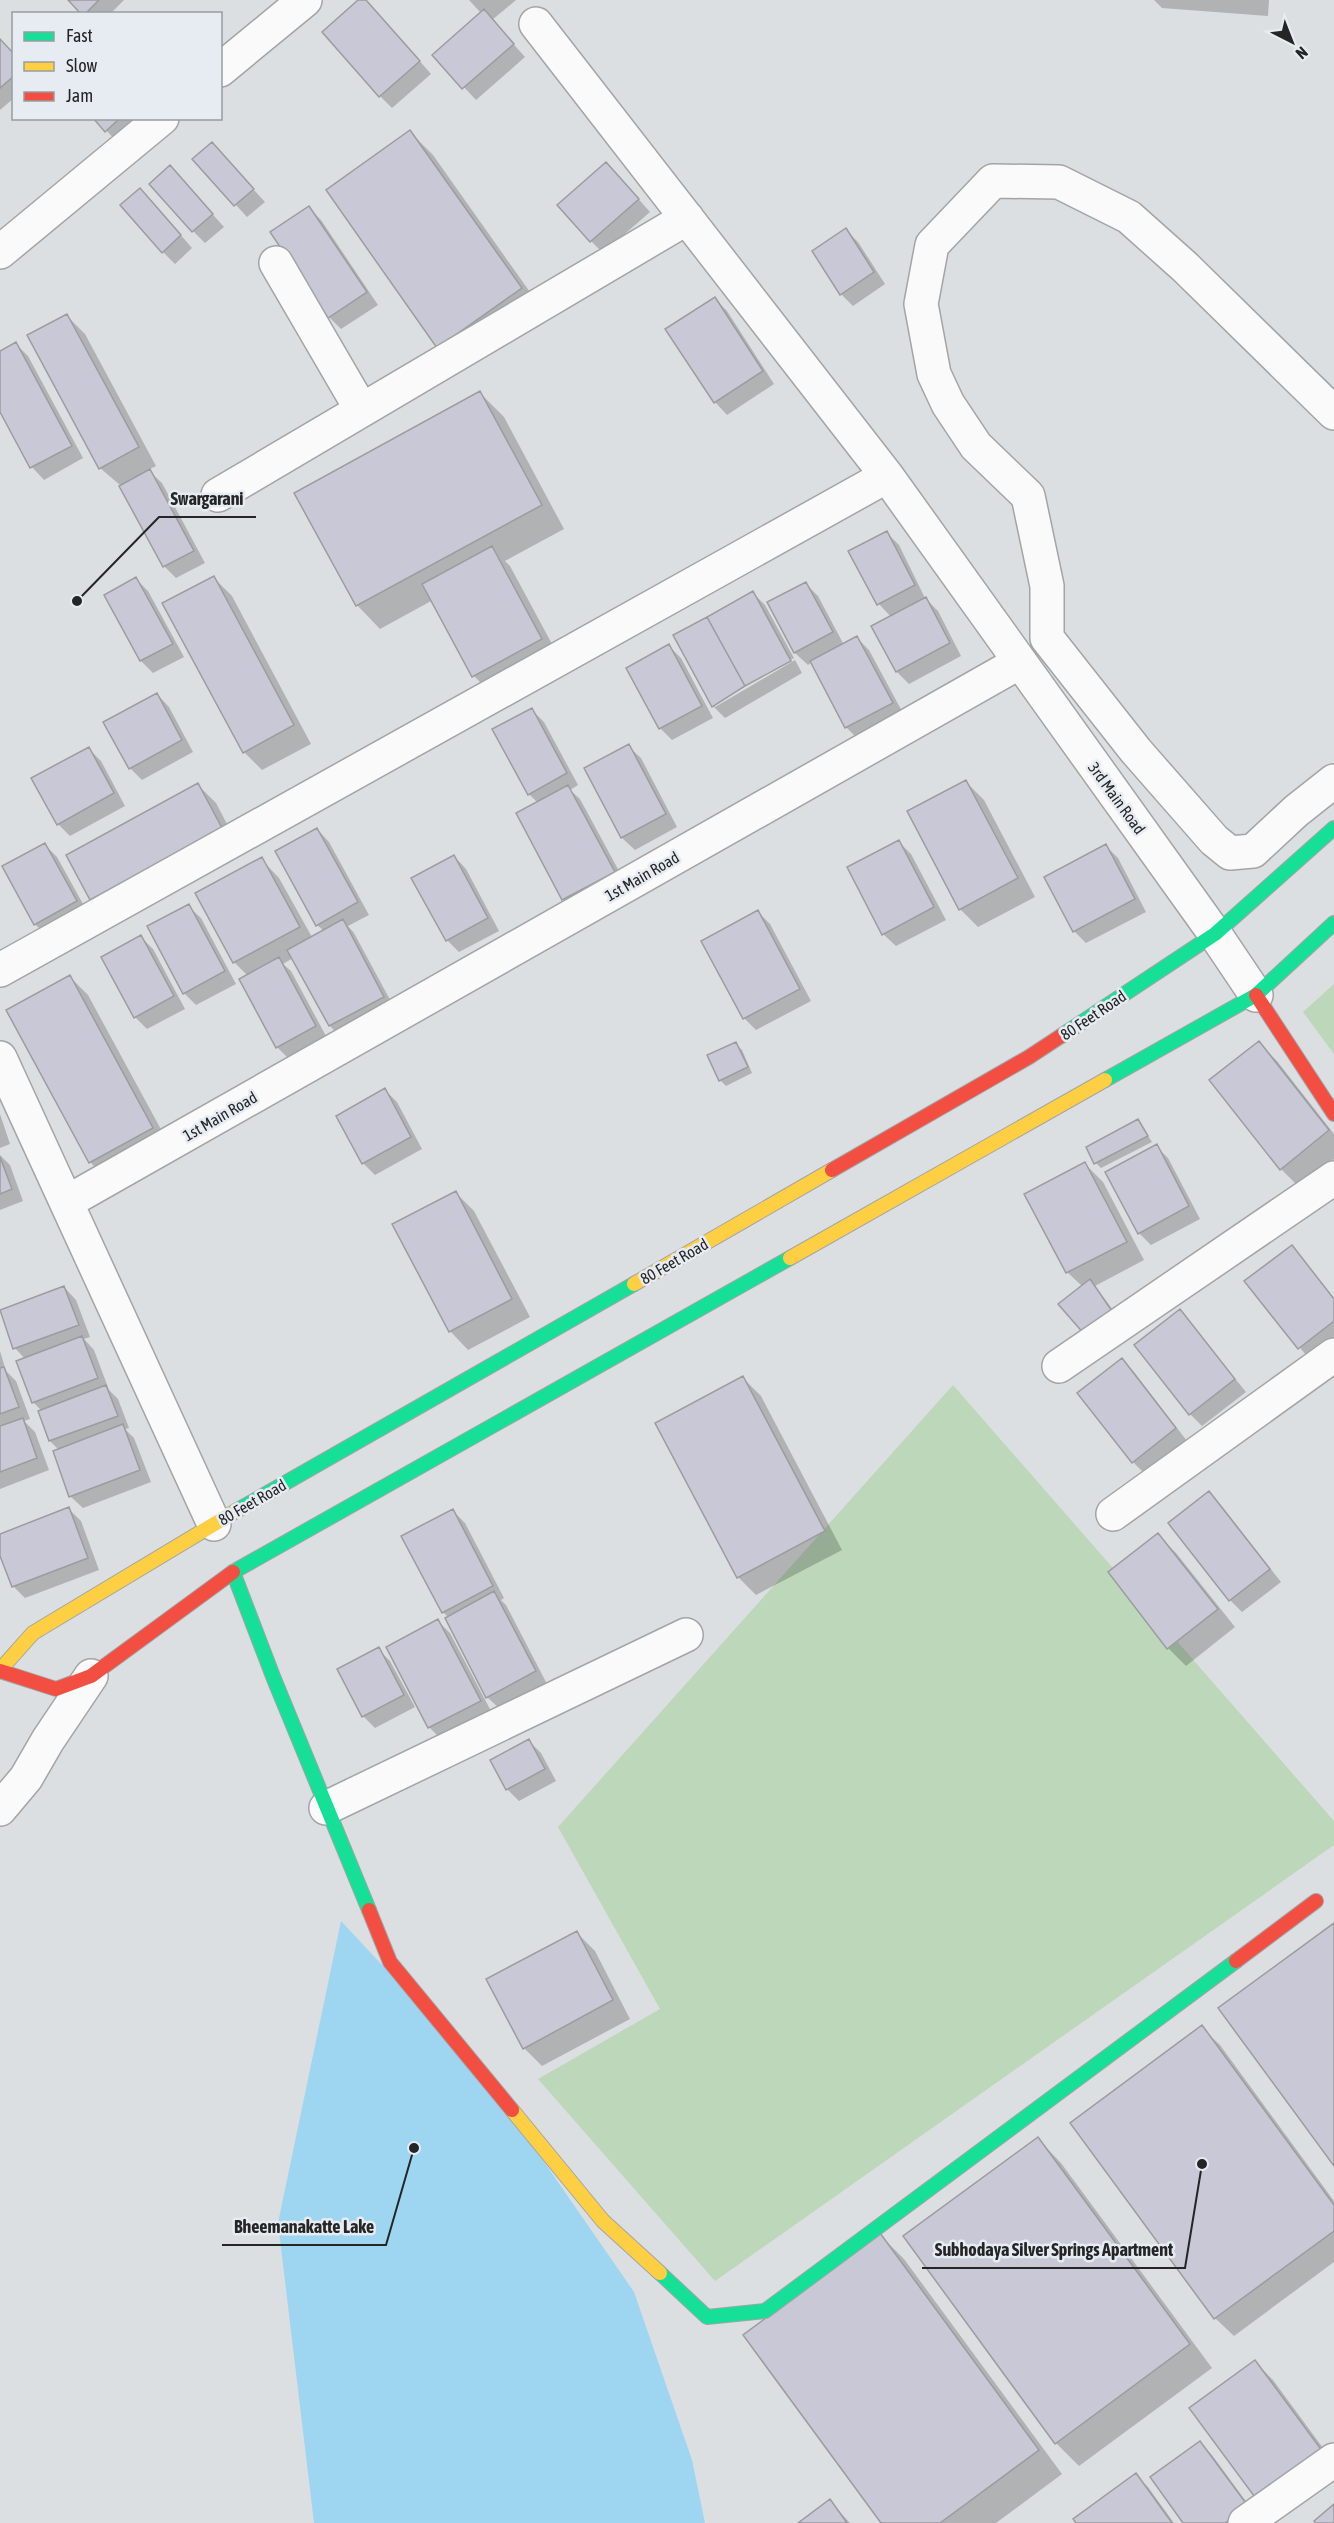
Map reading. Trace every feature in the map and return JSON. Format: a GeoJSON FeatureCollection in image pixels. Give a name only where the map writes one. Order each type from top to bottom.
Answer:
{"type":"FeatureCollection","features":[{"type":"Feature","properties":{"kind":"main road","name":"80 Feet Road"},"geometry":{"type":"LineString","coordinates":[[1334,828],[1215,934],[1029,1057],[214,1524],[33,1633],[0,1670],[56,1689],[91,1676],[233,1572],[1256,995],[1334,923]]}},
{"type":"Feature","properties":{"kind":"main road"},"geometry":{"type":"LineString","coordinates":[[1256,995],[1334,1114]]}},
{"type":"Feature","properties":{"kind":"main road"},"geometry":{"type":"LineString","coordinates":[[233,1572],[326,1808],[390,1962],[603,2221],[707,2317],[765,2311],[1316,1901]]}},
{"type":"Feature","properties":{"kind":"street"},"geometry":{"type":"LineString","coordinates":[[222,68],[305,0]]}},
{"type":"Feature","properties":{"kind":"street"},"geometry":{"type":"LineString","coordinates":[[536,24],[887,476],[1020,662]]}},
{"type":"Feature","properties":{"kind":"street"},"geometry":{"type":"LineString","coordinates":[[0,252],[160,120]]}},
{"type":"Feature","properties":{"kind":"street"},"geometry":{"type":"LineString","coordinates":[[1334,413],[1185,267],[1129,217],[1059,182],[993,181],[932,244],[921,304],[934,374],[948,404],[976,446],[1028,496],[1047,586],[1047,638],[1136,751],[1214,840],[1230,853],[1253,851],[1334,781]]}},
{"type":"Feature","properties":{"kind":"street"},"geometry":{"type":"LineString","coordinates":[[218,495],[687,218]]}},
{"type":"Feature","properties":{"kind":"street"},"geometry":{"type":"LineString","coordinates":[[276,263],[361,409]]}},
{"type":"Feature","properties":{"kind":"street"},"geometry":{"type":"LineString","coordinates":[[0,970],[887,476]]}},
{"type":"Feature","properties":{"kind":"street","name":"3rd Main Road"},"geometry":{"type":"LineString","coordinates":[[1020,662],[1215,934],[1256,995]]}},
{"type":"Feature","properties":{"kind":"street","name":"1st Main Road"},"geometry":{"type":"LineString","coordinates":[[67,1202],[1020,662]]}},
{"type":"Feature","properties":{"kind":"street"},"geometry":{"type":"LineString","coordinates":[[0,1058],[214,1524]]}},
{"type":"Feature","properties":{"kind":"street"},"geometry":{"type":"LineString","coordinates":[[1059,1366],[1334,1178]]}},
{"type":"Feature","properties":{"kind":"street"},"geometry":{"type":"LineString","coordinates":[[1113,1514],[1334,1355]]}},
{"type":"Feature","properties":{"kind":"street"},"geometry":{"type":"LineString","coordinates":[[326,1808],[686,1635]]}},
{"type":"Feature","properties":{"kind":"street"},"geometry":{"type":"LineString","coordinates":[[0,1809],[26,1779],[48,1740],[91,1676]]}},
{"type":"Feature","properties":{"kind":"street"},"geometry":{"type":"LineString","coordinates":[[1245,2523],[1334,2460]]}},
{"type":"Feature","properties":{"kind":"green space"},"geometry":{"type":"Polygon","coordinates":[[[1334,984],[1334,1054],[1303,1012],[1334,984]]]}},
{"type":"Feature","properties":{"kind":"green space"},"geometry":{"type":"Polygon","coordinates":[[[953,1385],[1334,1821],[1334,1845],[715,2281],[538,2079],[660,2009],[558,1827],[953,1385]]]}},
{"type":"Feature","properties":{"kind":"water"},"geometry":{"type":"Polygon","coordinates":[[[341,1921],[482,2072],[634,2292],[692,2460],[705,2523],[314,2523],[278,2223],[341,1921]]]}},
{"type":"Feature","properties":{"kind":"building"},"geometry":{"type":"Polygon","coordinates":[[[68,0],[99,0],[87,12],[79,12],[68,0]]]}},
{"type":"Feature","properties":{"kind":"building"},"geometry":{"type":"Polygon","coordinates":[[[358,0],[366,0],[420,61],[379,97],[322,32],[358,0]]]}},
{"type":"Feature","properties":{"kind":"building"},"geometry":{"type":"Polygon","coordinates":[[[484,9],[514,44],[462,89],[432,55],[484,9]]]}},
{"type":"Feature","properties":{"kind":"building"},"geometry":{"type":"Polygon","coordinates":[[[0,39],[12,52],[12,78],[0,88],[0,39]]]}},
{"type":"Feature","properties":{"kind":"building"},"geometry":{"type":"Polygon","coordinates":[[[95,120],[118,120],[105,132],[95,120]]]}},
{"type":"Feature","properties":{"kind":"building"},"geometry":{"type":"Polygon","coordinates":[[[410,130],[522,288],[437,348],[326,190],[410,130]]]}},
{"type":"Feature","properties":{"kind":"building"},"geometry":{"type":"Polygon","coordinates":[[[212,142],[254,189],[234,206],[192,159],[212,142]]]}},
{"type":"Feature","properties":{"kind":"building"},"geometry":{"type":"Polygon","coordinates":[[[606,162],[639,199],[590,242],[557,205],[606,162]]]}},
{"type":"Feature","properties":{"kind":"building"},"geometry":{"type":"Polygon","coordinates":[[[170,165],[213,214],[192,232],[149,184],[170,165]]]}},
{"type":"Feature","properties":{"kind":"building"},"geometry":{"type":"Polygon","coordinates":[[[140,188],[181,235],[162,253],[120,205],[140,188]]]}},
{"type":"Feature","properties":{"kind":"building"},"geometry":{"type":"Polygon","coordinates":[[[309,206],[367,292],[328,318],[270,232],[309,206]]]}},
{"type":"Feature","properties":{"kind":"building"},"geometry":{"type":"Polygon","coordinates":[[[846,228],[874,272],[840,295],[812,251],[846,228]]]}},
{"type":"Feature","properties":{"kind":"building"},"geometry":{"type":"Polygon","coordinates":[[[715,297],[763,371],[714,403],[665,329],[715,297]]]}},
{"type":"Feature","properties":{"kind":"building"},"geometry":{"type":"Polygon","coordinates":[[[67,314],[139,447],[99,469],[27,335],[67,314]]]}},
{"type":"Feature","properties":{"kind":"building"},"geometry":{"type":"Polygon","coordinates":[[[16,342],[72,446],[30,468],[0,412],[0,351],[16,342]]]}},
{"type":"Feature","properties":{"kind":"building"},"geometry":{"type":"Polygon","coordinates":[[[480,391],[542,505],[356,606],[294,493],[480,391]]]}},
{"type":"Feature","properties":{"kind":"building"},"geometry":{"type":"Polygon","coordinates":[[[150,469],[194,551],[163,567],[119,486],[150,469]]]}},
{"type":"Feature","properties":{"kind":"building"},"geometry":{"type":"Polygon","coordinates":[[[887,531],[915,585],[877,605],[848,551],[887,531]]]}},
{"type":"Feature","properties":{"kind":"building"},"geometry":{"type":"Polygon","coordinates":[[[492,546],[542,639],[472,677],[422,584],[492,546]]]}},
{"type":"Feature","properties":{"kind":"building"},"geometry":{"type":"Polygon","coordinates":[[[214,576],[294,725],[243,753],[162,603],[214,576]]]}},
{"type":"Feature","properties":{"kind":"building"},"geometry":{"type":"Polygon","coordinates":[[[136,577],[173,644],[140,661],[104,595],[136,577]]]}},
{"type":"Feature","properties":{"kind":"building"},"geometry":{"type":"Polygon","coordinates":[[[806,582],[833,632],[794,653],[767,602],[806,582]]]}},
{"type":"Feature","properties":{"kind":"building"},"geometry":{"type":"Polygon","coordinates":[[[753,591],[791,661],[745,686],[707,617],[753,591]]]}},
{"type":"Feature","properties":{"kind":"building"},"geometry":{"type":"Polygon","coordinates":[[[926,597],[950,643],[896,672],[871,626],[926,597]]]}},
{"type":"Feature","properties":{"kind":"building"},"geometry":{"type":"Polygon","coordinates":[[[707,617],[745,686],[712,707],[673,635],[707,617]]]}},
{"type":"Feature","properties":{"kind":"building"},"geometry":{"type":"Polygon","coordinates":[[[857,636],[893,703],[845,728],[810,661],[857,636]]]}},
{"type":"Feature","properties":{"kind":"building"},"geometry":{"type":"Polygon","coordinates":[[[669,644],[702,706],[659,729],[626,668],[669,644]]]}},
{"type":"Feature","properties":{"kind":"building"},"geometry":{"type":"Polygon","coordinates":[[[157,693],[182,740],[129,769],[103,722],[157,693]]]}},
{"type":"Feature","properties":{"kind":"building"},"geometry":{"type":"Polygon","coordinates":[[[532,708],[567,773],[528,795],[492,729],[532,708]]]}},
{"type":"Feature","properties":{"kind":"building"},"geometry":{"type":"Polygon","coordinates":[[[629,744],[666,814],[621,838],[584,768],[629,744]]]}},
{"type":"Feature","properties":{"kind":"building"},"geometry":{"type":"Polygon","coordinates":[[[89,747],[114,793],[57,825],[31,778],[89,747]]]}},
{"type":"Feature","properties":{"kind":"building"},"geometry":{"type":"Polygon","coordinates":[[[966,780],[1018,878],[959,910],[907,811],[966,780]]]}},
{"type":"Feature","properties":{"kind":"building"},"geometry":{"type":"Polygon","coordinates":[[[198,783],[222,828],[90,900],[66,855],[198,783]]]}},
{"type":"Feature","properties":{"kind":"building"},"geometry":{"type":"Polygon","coordinates":[[[568,785],[615,872],[562,900],[516,813],[568,785]]]}},
{"type":"Feature","properties":{"kind":"building"},"geometry":{"type":"Polygon","coordinates":[[[317,828],[358,902],[316,926],[275,851],[317,828]]]}},
{"type":"Feature","properties":{"kind":"building"},"geometry":{"type":"Polygon","coordinates":[[[899,840],[934,907],[882,935],[847,867],[899,840]]]}},
{"type":"Feature","properties":{"kind":"building"},"geometry":{"type":"Polygon","coordinates":[[[45,843],[77,901],[34,925],[2,866],[45,843]]]}},
{"type":"Feature","properties":{"kind":"building"},"geometry":{"type":"Polygon","coordinates":[[[1106,844],[1135,899],[1073,932],[1044,877],[1106,844]]]}},
{"type":"Feature","properties":{"kind":"building"},"geometry":{"type":"Polygon","coordinates":[[[454,855],[488,918],[446,941],[411,878],[454,855]]]}},
{"type":"Feature","properties":{"kind":"building"},"geometry":{"type":"Polygon","coordinates":[[[262,857],[300,927],[233,963],[195,893],[262,857]]]}},
{"type":"Feature","properties":{"kind":"building"},"geometry":{"type":"Polygon","coordinates":[[[189,904],[225,971],[183,994],[147,926],[189,904]]]}},
{"type":"Feature","properties":{"kind":"building"},"geometry":{"type":"Polygon","coordinates":[[[758,910],[800,989],[743,1019],[701,941],[758,910]]]}},
{"type":"Feature","properties":{"kind":"building"},"geometry":{"type":"Polygon","coordinates":[[[343,919],[384,997],[329,1026],[287,950],[343,919]]]}},
{"type":"Feature","properties":{"kind":"building"},"geometry":{"type":"Polygon","coordinates":[[[141,935],[174,996],[134,1018],[101,957],[141,935]]]}},
{"type":"Feature","properties":{"kind":"building"},"geometry":{"type":"Polygon","coordinates":[[[279,957],[316,1026],[276,1048],[239,979],[279,957]]]}},
{"type":"Feature","properties":{"kind":"building"},"geometry":{"type":"Polygon","coordinates":[[[70,975],[153,1128],[89,1163],[6,1010],[70,975]]]}},
{"type":"Feature","properties":{"kind":"building"},"geometry":{"type":"Polygon","coordinates":[[[1259,1041],[1329,1130],[1280,1170],[1209,1080],[1259,1041]]]}},
{"type":"Feature","properties":{"kind":"building"},"geometry":{"type":"Polygon","coordinates":[[[736,1042],[748,1067],[719,1081],[707,1055],[736,1042]]]}},
{"type":"Feature","properties":{"kind":"building"},"geometry":{"type":"Polygon","coordinates":[[[385,1088],[411,1137],[362,1164],[336,1116],[385,1088]]]}},
{"type":"Feature","properties":{"kind":"building"},"geometry":{"type":"Polygon","coordinates":[[[1138,1119],[1148,1136],[1094,1164],[1086,1147],[1138,1119]]]}},
{"type":"Feature","properties":{"kind":"building"},"geometry":{"type":"Polygon","coordinates":[[[1157,1144],[1189,1206],[1138,1234],[1105,1172],[1157,1144]]]}},
{"type":"Feature","properties":{"kind":"building"},"geometry":{"type":"Polygon","coordinates":[[[0,1157],[12,1189],[0,1194],[0,1157]]]}},
{"type":"Feature","properties":{"kind":"building"},"geometry":{"type":"Polygon","coordinates":[[[1085,1162],[1127,1242],[1066,1273],[1024,1194],[1085,1162]]]}},
{"type":"Feature","properties":{"kind":"building"},"geometry":{"type":"Polygon","coordinates":[[[456,1191],[512,1299],[449,1332],[392,1224],[456,1191]]]}},
{"type":"Feature","properties":{"kind":"building"},"geometry":{"type":"Polygon","coordinates":[[[1292,1245],[1334,1299],[1334,1321],[1298,1349],[1244,1281],[1292,1245]]]}},
{"type":"Feature","properties":{"kind":"building"},"geometry":{"type":"Polygon","coordinates":[[[1090,1279],[1114,1314],[1085,1335],[1058,1304],[1090,1279]]]}},
{"type":"Feature","properties":{"kind":"building"},"geometry":{"type":"Polygon","coordinates":[[[64,1286],[79,1325],[13,1349],[0,1310],[64,1286]]]}},
{"type":"Feature","properties":{"kind":"building"},"geometry":{"type":"Polygon","coordinates":[[[1180,1309],[1235,1379],[1189,1415],[1134,1345],[1180,1309]]]}},
{"type":"Feature","properties":{"kind":"building"},"geometry":{"type":"Polygon","coordinates":[[[82,1336],[98,1378],[32,1403],[16,1361],[82,1336]]]}},
{"type":"Feature","properties":{"kind":"building"},"geometry":{"type":"Polygon","coordinates":[[[1122,1358],[1176,1428],[1132,1463],[1077,1393],[1122,1358]]]}},
{"type":"Feature","properties":{"kind":"building"},"geometry":{"type":"Polygon","coordinates":[[[4,1367],[19,1407],[0,1414],[0,1368],[4,1367]]]}},
{"type":"Feature","properties":{"kind":"building"},"geometry":{"type":"Polygon","coordinates":[[[743,1376],[825,1531],[737,1578],[655,1423],[743,1376]]]}},
{"type":"Feature","properties":{"kind":"building"},"geometry":{"type":"Polygon","coordinates":[[[106,1385],[118,1416],[49,1441],[38,1411],[106,1385]]]}},
{"type":"Feature","properties":{"kind":"building"},"geometry":{"type":"Polygon","coordinates":[[[23,1418],[37,1458],[0,1472],[0,1426],[23,1418]]]}},
{"type":"Feature","properties":{"kind":"building"},"geometry":{"type":"Polygon","coordinates":[[[123,1424],[140,1470],[69,1497],[53,1451],[123,1424]]]}},
{"type":"Feature","properties":{"kind":"building"},"geometry":{"type":"Polygon","coordinates":[[[1209,1491],[1270,1569],[1229,1601],[1168,1523],[1209,1491]]]}},
{"type":"Feature","properties":{"kind":"building"},"geometry":{"type":"Polygon","coordinates":[[[69,1507],[88,1558],[12,1587],[0,1556],[0,1534],[69,1507]]]}},
{"type":"Feature","properties":{"kind":"building"},"geometry":{"type":"Polygon","coordinates":[[[453,1509],[493,1586],[442,1613],[401,1536],[453,1509]]]}},
{"type":"Feature","properties":{"kind":"building"},"geometry":{"type":"Polygon","coordinates":[[[1158,1533],[1218,1609],[1167,1649],[1108,1572],[1158,1533]]]}},
{"type":"Feature","properties":{"kind":"building"},"geometry":{"type":"Polygon","coordinates":[[[494,1591],[536,1671],[486,1698],[445,1618],[494,1591]]]}},
{"type":"Feature","properties":{"kind":"building"},"geometry":{"type":"Polygon","coordinates":[[[438,1619],[481,1701],[428,1728],[386,1647],[438,1619]]]}},
{"type":"Feature","properties":{"kind":"building"},"geometry":{"type":"Polygon","coordinates":[[[379,1647],[404,1695],[362,1717],[337,1669],[379,1647]]]}},
{"type":"Feature","properties":{"kind":"building"},"geometry":{"type":"Polygon","coordinates":[[[529,1739],[545,1769],[506,1790],[490,1760],[529,1739]]]}},
{"type":"Feature","properties":{"kind":"building"},"geometry":{"type":"Polygon","coordinates":[[[1334,1923],[1334,2166],[1218,2008],[1334,1923]]]}},
{"type":"Feature","properties":{"kind":"building"},"geometry":{"type":"Polygon","coordinates":[[[577,1931],[613,2000],[523,2049],[486,1979],[577,1931]]]}},
{"type":"Feature","properties":{"kind":"building"},"geometry":{"type":"Polygon","coordinates":[[[1202,2025],[1334,2205],[1334,2231],[1214,2319],[1070,2123],[1202,2025]]]}},
{"type":"Feature","properties":{"kind":"building"},"geometry":{"type":"Polygon","coordinates":[[[1038,2137],[1190,2344],[1055,2444],[903,2236],[1038,2137]]]}},
{"type":"Feature","properties":{"kind":"building"},"geometry":{"type":"Polygon","coordinates":[[[880,2233],[1039,2450],[940,2523],[881,2523],[743,2335],[880,2233]]]}},
{"type":"Feature","properties":{"kind":"building"},"geometry":{"type":"Polygon","coordinates":[[[1255,2360],[1323,2452],[1257,2500],[1189,2408],[1255,2360]]]}},
{"type":"Feature","properties":{"kind":"building"},"geometry":{"type":"Polygon","coordinates":[[[1200,2441],[1248,2506],[1225,2523],[1183,2523],[1150,2477],[1200,2441]]]}},
{"type":"Feature","properties":{"kind":"building"},"geometry":{"type":"Polygon","coordinates":[[[1136,2473],[1172,2523],[1076,2523],[1073,2519],[1136,2473]]]}},
{"type":"Feature","properties":{"kind":"building"},"geometry":{"type":"Polygon","coordinates":[[[830,2499],[847,2523],[798,2523],[830,2499]]]}},
{"type":"Feature","properties":{"kind":"building"},"geometry":{"type":"Polygon","coordinates":[[[1334,2504],[1334,2523],[1314,2521],[1334,2504]]]}},
{"type":"Feature","properties":{"kind":"traffic: fast"},"geometry":{"type":"LineString","coordinates":[[1061,1036],[1215,934],[1334,828]]}},
{"type":"Feature","properties":{"kind":"traffic: fast"},"geometry":{"type":"LineString","coordinates":[[1105,1080],[1256,995],[1334,923]]}},
{"type":"Feature","properties":{"kind":"traffic: fast"},"geometry":{"type":"LineString","coordinates":[[233,1572],[790,1258]]}},
{"type":"Feature","properties":{"kind":"traffic: fast"},"geometry":{"type":"LineString","coordinates":[[236,1511],[634,1284]]}},
{"type":"Feature","properties":{"kind":"traffic: fast"},"geometry":{"type":"LineString","coordinates":[[233,1572],[274,1679],[369,1910]]}},
{"type":"Feature","properties":{"kind":"traffic: fast"},"geometry":{"type":"LineString","coordinates":[[660,2273],[707,2317],[765,2311],[1236,1961]]}},
{"type":"Feature","properties":{"kind":"traffic: slow"},"geometry":{"type":"LineString","coordinates":[[790,1258],[1105,1080]]}},
{"type":"Feature","properties":{"kind":"traffic: slow"},"geometry":{"type":"LineString","coordinates":[[634,1284],[832,1170]]}},
{"type":"Feature","properties":{"kind":"traffic: slow"},"geometry":{"type":"LineString","coordinates":[[0,1670],[33,1633],[236,1511]]}},
{"type":"Feature","properties":{"kind":"traffic: slow"},"geometry":{"type":"LineString","coordinates":[[512,2110],[603,2221],[660,2273]]}},
{"type":"Feature","properties":{"kind":"traffic: jam"},"geometry":{"type":"LineString","coordinates":[[1256,995],[1334,1114]]}},
{"type":"Feature","properties":{"kind":"traffic: jam"},"geometry":{"type":"LineString","coordinates":[[832,1170],[1029,1057],[1061,1036]]}},
{"type":"Feature","properties":{"kind":"traffic: jam"},"geometry":{"type":"LineString","coordinates":[[0,1671],[56,1689],[91,1676],[233,1572]]}},
{"type":"Feature","properties":{"kind":"traffic: jam"},"geometry":{"type":"LineString","coordinates":[[1236,1961],[1316,1901]]}},
{"type":"Feature","properties":{"kind":"traffic: jam"},"geometry":{"type":"LineString","coordinates":[[369,1910],[390,1962],[512,2110]]}},
{"type":"Feature","properties":{"kind":"place","name":"Swargarani"},"geometry":{"type":"Point","coordinates":[77,601]}},
{"type":"Feature","properties":{"kind":"place","name":"Bheemanakatte Lake"},"geometry":{"type":"Point","coordinates":[414,2148]}},
{"type":"Feature","properties":{"kind":"place","name":"Subhodaya Silver Springs Apartment"},"geometry":{"type":"Point","coordinates":[1202,2164]}}]}
